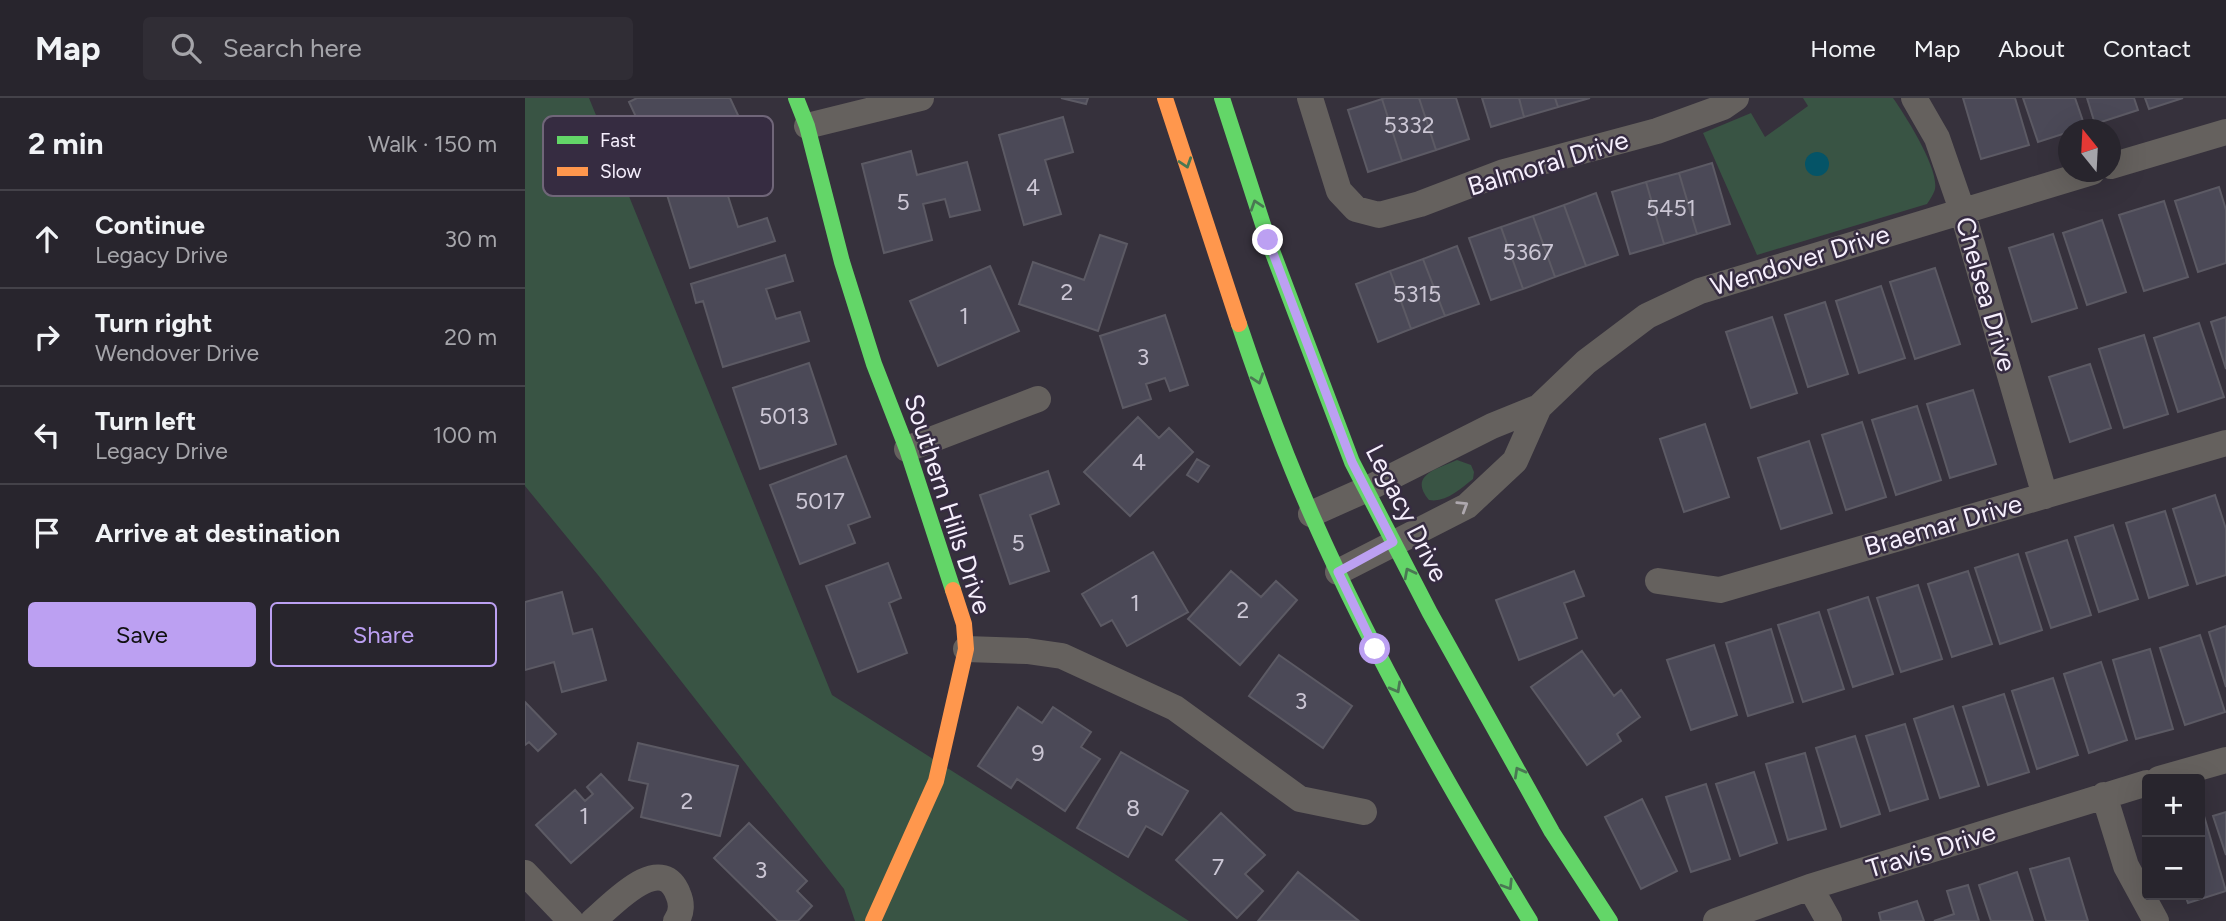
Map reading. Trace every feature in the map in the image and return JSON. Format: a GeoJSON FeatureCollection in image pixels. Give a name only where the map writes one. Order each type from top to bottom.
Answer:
{"type":"FeatureCollection","features":[{"type":"Feature","properties":{"kind":"main road","name":"Southern Hills Drive"},"geometry":{"type":"LineString","coordinates":[[796,98],[807,126],[850,287],[874,364],[907,449],[961,613],[965,649],[936,781],[873,921]]}},
{"type":"Feature","properties":{"kind":"main road"},"geometry":{"type":"LineString","coordinates":[[1165,98],[1264,395],[1311,514],[1375,649],[1467,820],[1531,921]]}},
{"type":"Feature","properties":{"kind":"main road","name":"Legacy Drive"},"geometry":{"type":"LineString","coordinates":[[1221,98],[1268,240],[1352,462],[1430,613],[1552,832],[1610,921]]}},
{"type":"Feature","properties":{"kind":"street"},"geometry":{"type":"LineString","coordinates":[[807,126],[921,98]]}},
{"type":"Feature","properties":{"kind":"street","name":"Balmoral Drive"},"geometry":{"type":"LineString","coordinates":[[1310,98],[1339,191],[1356,209],[1379,215],[1420,204],[1504,172],[1657,131],[1723,107],[1736,98]]}},
{"type":"Feature","properties":{"kind":"street","name":"Chelsea Drive"},"geometry":{"type":"LineString","coordinates":[[1914,98],[1937,138],[1962,210],[2045,496]]}},
{"type":"Feature","properties":{"kind":"street"},"geometry":{"type":"LineString","coordinates":[[2121,163],[2226,132]]}},
{"type":"Feature","properties":{"kind":"street","name":"Wendover Drive"},"geometry":{"type":"LineString","coordinates":[[1311,514],[1366,490],[1446,448],[1539,407],[1586,362],[1647,316],[1700,290],[2058,182]]}},
{"type":"Feature","properties":{"kind":"street"},"geometry":{"type":"LineString","coordinates":[[907,449],[1038,399]]}},
{"type":"Feature","properties":{"kind":"street","name":"Wendover Drive"},"geometry":{"type":"LineString","coordinates":[[1338,572],[1467,506],[1515,461],[1539,407]]}},
{"type":"Feature","properties":{"kind":"street","name":"Braemar Drive"},"geometry":{"type":"LineString","coordinates":[[1658,581],[1720,590],[2226,443]]}},
{"type":"Feature","properties":{"kind":"street"},"geometry":{"type":"LineString","coordinates":[[965,649],[1027,651],[1062,656],[1175,708],[1300,799],[1364,812]]}},
{"type":"Feature","properties":{"kind":"street"},"geometry":{"type":"LineString","coordinates":[[2177,774],[2226,760]]}},
{"type":"Feature","properties":{"kind":"street","name":"Travis Drive"},"geometry":{"type":"LineString","coordinates":[[1716,921],[1810,887],[2142,784]]}},
{"type":"Feature","properties":{"kind":"street"},"geometry":{"type":"LineString","coordinates":[[2104,795],[2126,866],[2156,921]]}},
{"type":"Feature","properties":{"kind":"street"},"geometry":{"type":"LineString","coordinates":[[525,873],[571,921]]}},
{"type":"Feature","properties":{"kind":"street"},"geometry":{"type":"LineString","coordinates":[[593,921],[637,883],[653,877],[671,883],[678,892],[681,904],[680,916],[676,921]]}},
{"type":"Feature","properties":{"kind":"street"},"geometry":{"type":"LineString","coordinates":[[1810,887],[1829,921]]}},
{"type":"Feature","properties":{"kind":"green space"},"geometry":{"type":"Polygon","coordinates":[[[525,98],[589,98],[596,116],[543,116],[543,196],[629,196],[832,695],[1189,921],[855,921],[844,889],[525,486],[525,98]]]}},
{"type":"Feature","properties":{"kind":"green space"},"geometry":{"type":"Polygon","coordinates":[[[1803,98],[1893,98],[1927,155],[1935,189],[1927,204],[1757,255],[1703,133],[1751,113],[1765,137],[1808,106],[1803,98]]]}},
{"type":"Feature","properties":{"kind":"green space"},"geometry":{"type":"Polygon","coordinates":[[[1457,460],[1471,465],[1473,479],[1447,497],[1429,500],[1423,491],[1423,479],[1434,470],[1457,460]]]}},
{"type":"Feature","properties":{"kind":"water"},"geometry":{"type":"Polygon","coordinates":[[[1817,152],[1828,159],[1829,164],[1822,175],[1817,176],[1806,169],[1805,164],[1812,153],[1817,152]]]}},
{"type":"Feature","properties":{"kind":"building"},"geometry":{"type":"Polygon","coordinates":[[[637,98],[730,98],[738,116],[636,116],[629,102],[637,98]]]}},
{"type":"Feature","properties":{"kind":"building"},"geometry":{"type":"Polygon","coordinates":[[[1061,98],[1088,98],[1086,104],[1061,98]]]}},
{"type":"Feature","properties":{"kind":"building"},"geometry":{"type":"Polygon","coordinates":[[[1419,98],[1436,150],[1402,161],[1382,99],[1419,98]]]}},
{"type":"Feature","properties":{"kind":"building"},"geometry":{"type":"Polygon","coordinates":[[[1419,98],[1456,98],[1469,139],[1436,150],[1419,98]]]}},
{"type":"Feature","properties":{"kind":"building"},"geometry":{"type":"Polygon","coordinates":[[[1482,98],[1519,98],[1524,117],[1491,127],[1482,98]]]}},
{"type":"Feature","properties":{"kind":"building"},"geometry":{"type":"Polygon","coordinates":[[[1519,98],[1555,98],[1558,107],[1524,117],[1519,98]]]}},
{"type":"Feature","properties":{"kind":"building"},"geometry":{"type":"Polygon","coordinates":[[[1555,98],[1590,98],[1558,107],[1555,98]]]}},
{"type":"Feature","properties":{"kind":"building"},"geometry":{"type":"Polygon","coordinates":[[[1963,98],[2015,98],[2029,145],[1981,159],[1963,98]]]}},
{"type":"Feature","properties":{"kind":"building"},"geometry":{"type":"Polygon","coordinates":[[[2023,98],[2075,98],[2082,119],[2058,119],[2058,136],[2038,142],[2023,98]]]}},
{"type":"Feature","properties":{"kind":"building"},"geometry":{"type":"Polygon","coordinates":[[[2087,98],[2134,98],[2138,110],[2110,119],[2093,119],[2087,98]]]}},
{"type":"Feature","properties":{"kind":"building"},"geometry":{"type":"Polygon","coordinates":[[[2145,98],[2183,98],[2149,109],[2145,98]]]}},
{"type":"Feature","properties":{"kind":"building"},"geometry":{"type":"Polygon","coordinates":[[[1382,99],[1402,161],[1368,172],[1348,110],[1382,99]]]}},
{"type":"Feature","properties":{"kind":"building"},"geometry":{"type":"Polygon","coordinates":[[[1063,117],[1073,152],[1045,160],[1061,214],[1024,225],[999,135],[1063,117]]]}},
{"type":"Feature","properties":{"kind":"building"},"geometry":{"type":"Polygon","coordinates":[[[911,151],[917,175],[967,162],[980,210],[950,217],[945,199],[923,204],[932,240],[884,253],[862,164],[911,151]]]}},
{"type":"Feature","properties":{"kind":"building"},"geometry":{"type":"Polygon","coordinates":[[[1712,163],[1730,224],[1697,234],[1679,173],[1712,163]]]}},
{"type":"Feature","properties":{"kind":"building"},"geometry":{"type":"Polygon","coordinates":[[[1679,173],[1697,234],[1664,244],[1646,182],[1679,173]]]}},
{"type":"Feature","properties":{"kind":"building"},"geometry":{"type":"Polygon","coordinates":[[[1646,182],[1664,244],[1630,254],[1612,192],[1646,182]]]}},
{"type":"Feature","properties":{"kind":"building"},"geometry":{"type":"Polygon","coordinates":[[[2219,187],[2226,210],[2226,263],[2198,272],[2175,201],[2219,187]]]}},
{"type":"Feature","properties":{"kind":"building"},"geometry":{"type":"Polygon","coordinates":[[[1596,193],[1618,255],[1586,266],[1564,205],[1596,193]]]}},
{"type":"Feature","properties":{"kind":"building"},"geometry":{"type":"Polygon","coordinates":[[[667,196],[728,196],[738,227],[767,218],[775,241],[690,268],[667,196]]]}},
{"type":"Feature","properties":{"kind":"building"},"geometry":{"type":"Polygon","coordinates":[[[2164,201],[2188,277],[2144,291],[2119,215],[2164,201]]]}},
{"type":"Feature","properties":{"kind":"building"},"geometry":{"type":"Polygon","coordinates":[[[1564,205],[1586,266],[1555,277],[1533,216],[1564,205]]]}},
{"type":"Feature","properties":{"kind":"building"},"geometry":{"type":"Polygon","coordinates":[[[1533,216],[1555,277],[1523,289],[1501,227],[1533,216]]]}},
{"type":"Feature","properties":{"kind":"building"},"geometry":{"type":"Polygon","coordinates":[[[2102,220],[2126,292],[2087,305],[2063,233],[2102,220]]]}},
{"type":"Feature","properties":{"kind":"building"},"geometry":{"type":"Polygon","coordinates":[[[1501,227],[1523,289],[1491,300],[1469,238],[1501,227]]]}},
{"type":"Feature","properties":{"kind":"building"},"geometry":{"type":"Polygon","coordinates":[[[2053,234],[2077,308],[2032,322],[2009,248],[2053,234]]]}},
{"type":"Feature","properties":{"kind":"building"},"geometry":{"type":"Polygon","coordinates":[[[1100,235],[1127,244],[1098,331],[1019,304],[1033,262],[1084,280],[1100,235]]]}},
{"type":"Feature","properties":{"kind":"building"},"geometry":{"type":"Polygon","coordinates":[[[1457,246],[1479,304],[1445,316],[1423,259],[1457,246]]]}},
{"type":"Feature","properties":{"kind":"building"},"geometry":{"type":"Polygon","coordinates":[[[785,255],[793,281],[766,289],[776,319],[800,312],[809,341],[723,367],[703,301],[696,303],[691,284],[785,255]]]}},
{"type":"Feature","properties":{"kind":"building"},"geometry":{"type":"Polygon","coordinates":[[[1423,259],[1445,316],[1411,329],[1390,271],[1423,259]]]}},
{"type":"Feature","properties":{"kind":"building"},"geometry":{"type":"Polygon","coordinates":[[[990,266],[1019,331],[938,366],[910,301],[990,266]]]}},
{"type":"Feature","properties":{"kind":"building"},"geometry":{"type":"Polygon","coordinates":[[[1935,268],[1960,344],[1915,359],[1890,282],[1935,268]]]}},
{"type":"Feature","properties":{"kind":"building"},"geometry":{"type":"Polygon","coordinates":[[[1390,271],[1411,329],[1378,342],[1356,284],[1390,271]]]}},
{"type":"Feature","properties":{"kind":"building"},"geometry":{"type":"Polygon","coordinates":[[[1881,286],[1905,358],[1859,373],[1836,301],[1881,286]]]}},
{"type":"Feature","properties":{"kind":"building"},"geometry":{"type":"Polygon","coordinates":[[[1825,302],[1848,374],[1808,387],[1785,315],[1825,302]]]}},
{"type":"Feature","properties":{"kind":"building"},"geometry":{"type":"Polygon","coordinates":[[[1165,315],[1188,385],[1170,391],[1165,378],[1146,384],[1151,399],[1123,408],[1100,336],[1165,315]]]}},
{"type":"Feature","properties":{"kind":"building"},"geometry":{"type":"Polygon","coordinates":[[[1772,317],[1797,393],[1751,408],[1726,332],[1772,317]]]}},
{"type":"Feature","properties":{"kind":"building"},"geometry":{"type":"Polygon","coordinates":[[[2226,317],[2226,369],[2211,322],[2226,317]]]}},
{"type":"Feature","properties":{"kind":"building"},"geometry":{"type":"Polygon","coordinates":[[[2199,323],[2224,397],[2178,412],[2154,338],[2199,323]]]}},
{"type":"Feature","properties":{"kind":"building"},"geometry":{"type":"Polygon","coordinates":[[[2144,335],[2168,414],[2124,428],[2099,349],[2144,335]]]}},
{"type":"Feature","properties":{"kind":"building"},"geometry":{"type":"Polygon","coordinates":[[[809,363],[836,444],[760,469],[733,388],[809,363]]]}},
{"type":"Feature","properties":{"kind":"building"},"geometry":{"type":"Polygon","coordinates":[[[2090,364],[2111,428],[2070,442],[2049,377],[2090,364]]]}},
{"type":"Feature","properties":{"kind":"building"},"geometry":{"type":"Polygon","coordinates":[[[1973,390],[1996,464],[1950,478],[1927,404],[1973,390]]]}},
{"type":"Feature","properties":{"kind":"building"},"geometry":{"type":"Polygon","coordinates":[[[1917,406],[1941,480],[1896,495],[1872,420],[1917,406]]]}},
{"type":"Feature","properties":{"kind":"building"},"geometry":{"type":"Polygon","coordinates":[[[1138,417],[1159,438],[1169,428],[1193,452],[1130,516],[1084,472],[1138,417]]]}},
{"type":"Feature","properties":{"kind":"building"},"geometry":{"type":"Polygon","coordinates":[[[1862,422],[1886,497],[1846,510],[1822,435],[1862,422]]]}},
{"type":"Feature","properties":{"kind":"building"},"geometry":{"type":"Polygon","coordinates":[[[1705,424],[1729,497],[1684,512],[1660,439],[1705,424]]]}},
{"type":"Feature","properties":{"kind":"building"},"geometry":{"type":"Polygon","coordinates":[[[1809,441],[1832,513],[1781,529],[1758,458],[1809,441]]]}},
{"type":"Feature","properties":{"kind":"building"},"geometry":{"type":"Polygon","coordinates":[[[846,456],[870,517],[848,525],[855,543],[800,564],[770,485],[846,456]]]}},
{"type":"Feature","properties":{"kind":"building"},"geometry":{"type":"Polygon","coordinates":[[[1197,459],[1209,466],[1198,482],[1187,475],[1197,459]]]}},
{"type":"Feature","properties":{"kind":"building"},"geometry":{"type":"Polygon","coordinates":[[[1048,471],[1059,504],[1030,515],[1049,571],[1010,584],[980,495],[1048,471]]]}},
{"type":"Feature","properties":{"kind":"building"},"geometry":{"type":"Polygon","coordinates":[[[2215,495],[2226,529],[2226,575],[2197,584],[2173,509],[2215,495]]]}},
{"type":"Feature","properties":{"kind":"building"},"geometry":{"type":"Polygon","coordinates":[[[2165,511],[2188,585],[2149,598],[2126,523],[2165,511]]]}},
{"type":"Feature","properties":{"kind":"building"},"geometry":{"type":"Polygon","coordinates":[[[2113,525],[2138,599],[2099,612],[2075,537],[2113,525]]]}},
{"type":"Feature","properties":{"kind":"building"},"geometry":{"type":"Polygon","coordinates":[[[2067,540],[2091,615],[2051,628],[2026,553],[2067,540]]]}},
{"type":"Feature","properties":{"kind":"building"},"geometry":{"type":"Polygon","coordinates":[[[1153,552],[1188,612],[1127,646],[1112,620],[1101,626],[1082,594],[1153,552]]]}},
{"type":"Feature","properties":{"kind":"building"},"geometry":{"type":"Polygon","coordinates":[[[2018,554],[2042,630],[2000,644],[1975,568],[2018,554]]]}},
{"type":"Feature","properties":{"kind":"building"},"geometry":{"type":"Polygon","coordinates":[[[888,563],[901,598],[889,603],[907,653],[858,672],[826,586],[888,563]]]}},
{"type":"Feature","properties":{"kind":"building"},"geometry":{"type":"Polygon","coordinates":[[[1231,571],[1261,597],[1276,581],[1297,600],[1240,665],[1188,619],[1231,571]]]}},
{"type":"Feature","properties":{"kind":"building"},"geometry":{"type":"Polygon","coordinates":[[[1574,571],[1584,596],[1564,603],[1577,638],[1519,660],[1496,600],[1574,571]]]}},
{"type":"Feature","properties":{"kind":"building"},"geometry":{"type":"Polygon","coordinates":[[[1968,571],[1992,644],[1952,657],[1928,584],[1968,571]]]}},
{"type":"Feature","properties":{"kind":"building"},"geometry":{"type":"Polygon","coordinates":[[[1918,585],[1942,659],[1901,672],[1877,598],[1918,585]]]}},
{"type":"Feature","properties":{"kind":"building"},"geometry":{"type":"Polygon","coordinates":[[[562,592],[573,634],[592,629],[606,680],[562,692],[554,662],[525,670],[525,602],[562,592]]]}},
{"type":"Feature","properties":{"kind":"building"},"geometry":{"type":"Polygon","coordinates":[[[1868,597],[1893,674],[1853,687],[1828,610],[1868,597]]]}},
{"type":"Feature","properties":{"kind":"building"},"geometry":{"type":"Polygon","coordinates":[[[1819,612],[1844,689],[1803,702],[1778,625],[1819,612]]]}},
{"type":"Feature","properties":{"kind":"building"},"geometry":{"type":"Polygon","coordinates":[[[2226,626],[2226,687],[2209,632],[2226,626]]]}},
{"type":"Feature","properties":{"kind":"building"},"geometry":{"type":"Polygon","coordinates":[[[1771,629],[1793,702],[1748,716],[1726,643],[1771,629]]]}},
{"type":"Feature","properties":{"kind":"building"},"geometry":{"type":"Polygon","coordinates":[[[2200,635],[2225,712],[2185,725],[2160,648],[2200,635]]]}},
{"type":"Feature","properties":{"kind":"building"},"geometry":{"type":"Polygon","coordinates":[[[1714,645],[1737,715],[1691,730],[1667,660],[1714,645]]]}},
{"type":"Feature","properties":{"kind":"building"},"geometry":{"type":"Polygon","coordinates":[[[2150,649],[2173,729],[2136,739],[2113,660],[2150,649]]]}},
{"type":"Feature","properties":{"kind":"building"},"geometry":{"type":"Polygon","coordinates":[[[1582,651],[1614,696],[1621,690],[1640,717],[1617,734],[1621,741],[1587,765],[1531,687],[1582,651]]]}},
{"type":"Feature","properties":{"kind":"building"},"geometry":{"type":"Polygon","coordinates":[[[1279,655],[1352,706],[1323,748],[1249,696],[1279,655]]]}},
{"type":"Feature","properties":{"kind":"building"},"geometry":{"type":"Polygon","coordinates":[[[2101,662],[2127,740],[2089,753],[2064,674],[2101,662]]]}},
{"type":"Feature","properties":{"kind":"building"},"geometry":{"type":"Polygon","coordinates":[[[2053,678],[2078,755],[2037,769],[2012,691],[2053,678]]]}},
{"type":"Feature","properties":{"kind":"building"},"geometry":{"type":"Polygon","coordinates":[[[2004,694],[2029,772],[1988,785],[1963,707],[2004,694]]]}},
{"type":"Feature","properties":{"kind":"building"},"geometry":{"type":"Polygon","coordinates":[[[525,702],[556,734],[538,751],[529,742],[525,745],[525,702]]]}},
{"type":"Feature","properties":{"kind":"building"},"geometry":{"type":"Polygon","coordinates":[[[1953,706],[1979,786],[1940,798],[1914,719],[1953,706]]]}},
{"type":"Feature","properties":{"kind":"building"},"geometry":{"type":"Polygon","coordinates":[[[1018,707],[1042,723],[1053,707],[1091,732],[1081,747],[1100,759],[1065,811],[1017,779],[1011,788],[978,766],[1018,707]]]}},
{"type":"Feature","properties":{"kind":"building"},"geometry":{"type":"Polygon","coordinates":[[[1905,724],[1928,799],[1890,811],[1866,736],[1905,724]]]}},
{"type":"Feature","properties":{"kind":"building"},"geometry":{"type":"Polygon","coordinates":[[[1855,736],[1880,814],[1841,827],[1816,748],[1855,736]]]}},
{"type":"Feature","properties":{"kind":"building"},"geometry":{"type":"Polygon","coordinates":[[[638,743],[738,766],[720,836],[641,817],[648,784],[629,780],[638,743]]]}},
{"type":"Feature","properties":{"kind":"building"},"geometry":{"type":"Polygon","coordinates":[[[1121,752],[1188,791],[1162,835],[1146,826],[1128,857],[1077,828],[1121,752]]]}},
{"type":"Feature","properties":{"kind":"building"},"geometry":{"type":"Polygon","coordinates":[[[1805,753],[1826,829],[1788,840],[1766,764],[1805,753]]]}},
{"type":"Feature","properties":{"kind":"building"},"geometry":{"type":"Polygon","coordinates":[[[1754,772],[1777,843],[1740,856],[1716,784],[1754,772]]]}},
{"type":"Feature","properties":{"kind":"building"},"geometry":{"type":"Polygon","coordinates":[[[601,774],[633,808],[571,863],[536,825],[575,790],[585,801],[593,794],[587,787],[601,774]]]}},
{"type":"Feature","properties":{"kind":"building"},"geometry":{"type":"Polygon","coordinates":[[[1706,784],[1730,859],[1691,872],[1666,797],[1706,784]]]}},
{"type":"Feature","properties":{"kind":"building"},"geometry":{"type":"Polygon","coordinates":[[[1642,799],[1677,871],[1641,889],[1605,817],[1642,799]]]}},
{"type":"Feature","properties":{"kind":"building"},"geometry":{"type":"Polygon","coordinates":[[[2226,812],[2226,855],[2213,816],[2226,812]]]}},
{"type":"Feature","properties":{"kind":"building"},"geometry":{"type":"Polygon","coordinates":[[[1221,813],[1265,855],[1245,874],[1263,891],[1237,918],[1176,860],[1221,813]]]}},
{"type":"Feature","properties":{"kind":"building"},"geometry":{"type":"Polygon","coordinates":[[[2205,819],[2226,891],[2205,898],[2205,819]]]}},
{"type":"Feature","properties":{"kind":"building"},"geometry":{"type":"Polygon","coordinates":[[[749,823],[807,881],[797,891],[812,906],[798,921],[778,921],[714,858],[749,823]]]}},
{"type":"Feature","properties":{"kind":"building"},"geometry":{"type":"Polygon","coordinates":[[[2069,858],[2088,921],[2046,921],[2030,869],[2069,858]]]}},
{"type":"Feature","properties":{"kind":"building"},"geometry":{"type":"Polygon","coordinates":[[[1298,872],[1359,921],[1258,921],[1298,872]]]}},
{"type":"Feature","properties":{"kind":"building"},"geometry":{"type":"Polygon","coordinates":[[[2017,872],[2033,921],[1991,921],[1979,885],[2017,872]]]}},
{"type":"Feature","properties":{"kind":"building"},"geometry":{"type":"Polygon","coordinates":[[[1968,885],[1979,921],[1934,921],[1954,914],[1947,891],[1968,885]]]}},
{"type":"Feature","properties":{"kind":"building"},"geometry":{"type":"Polygon","coordinates":[[[1917,901],[1924,921],[1881,921],[1879,913],[1917,901]]]}},
{"type":"Feature","properties":{"kind":"traffic: fast"},"geometry":{"type":"LineString","coordinates":[[796,98],[807,126],[842,262],[874,364],[907,449],[953,590]]}},
{"type":"Feature","properties":{"kind":"traffic: fast"},"geometry":{"type":"LineString","coordinates":[[1222,98],[1268,240],[1352,462],[1430,613],[1552,832],[1610,921]]}},
{"type":"Feature","properties":{"kind":"traffic: fast"},"geometry":{"type":"LineString","coordinates":[[1239,324],[1293,470],[1362,622],[1471,823],[1530,921]]}},
{"type":"Feature","properties":{"kind":"traffic: slow"},"geometry":{"type":"LineString","coordinates":[[1165,98],[1239,324]]}},
{"type":"Feature","properties":{"kind":"traffic: slow"},"geometry":{"type":"LineString","coordinates":[[873,921],[936,781],[966,649],[964,624],[953,590]]}},
{"type":"Feature","properties":{"kind":"route"},"geometry":{"type":"LineString","coordinates":[[1268,240],[1352,462],[1393,542],[1338,572],[1375,649]]}}]}
